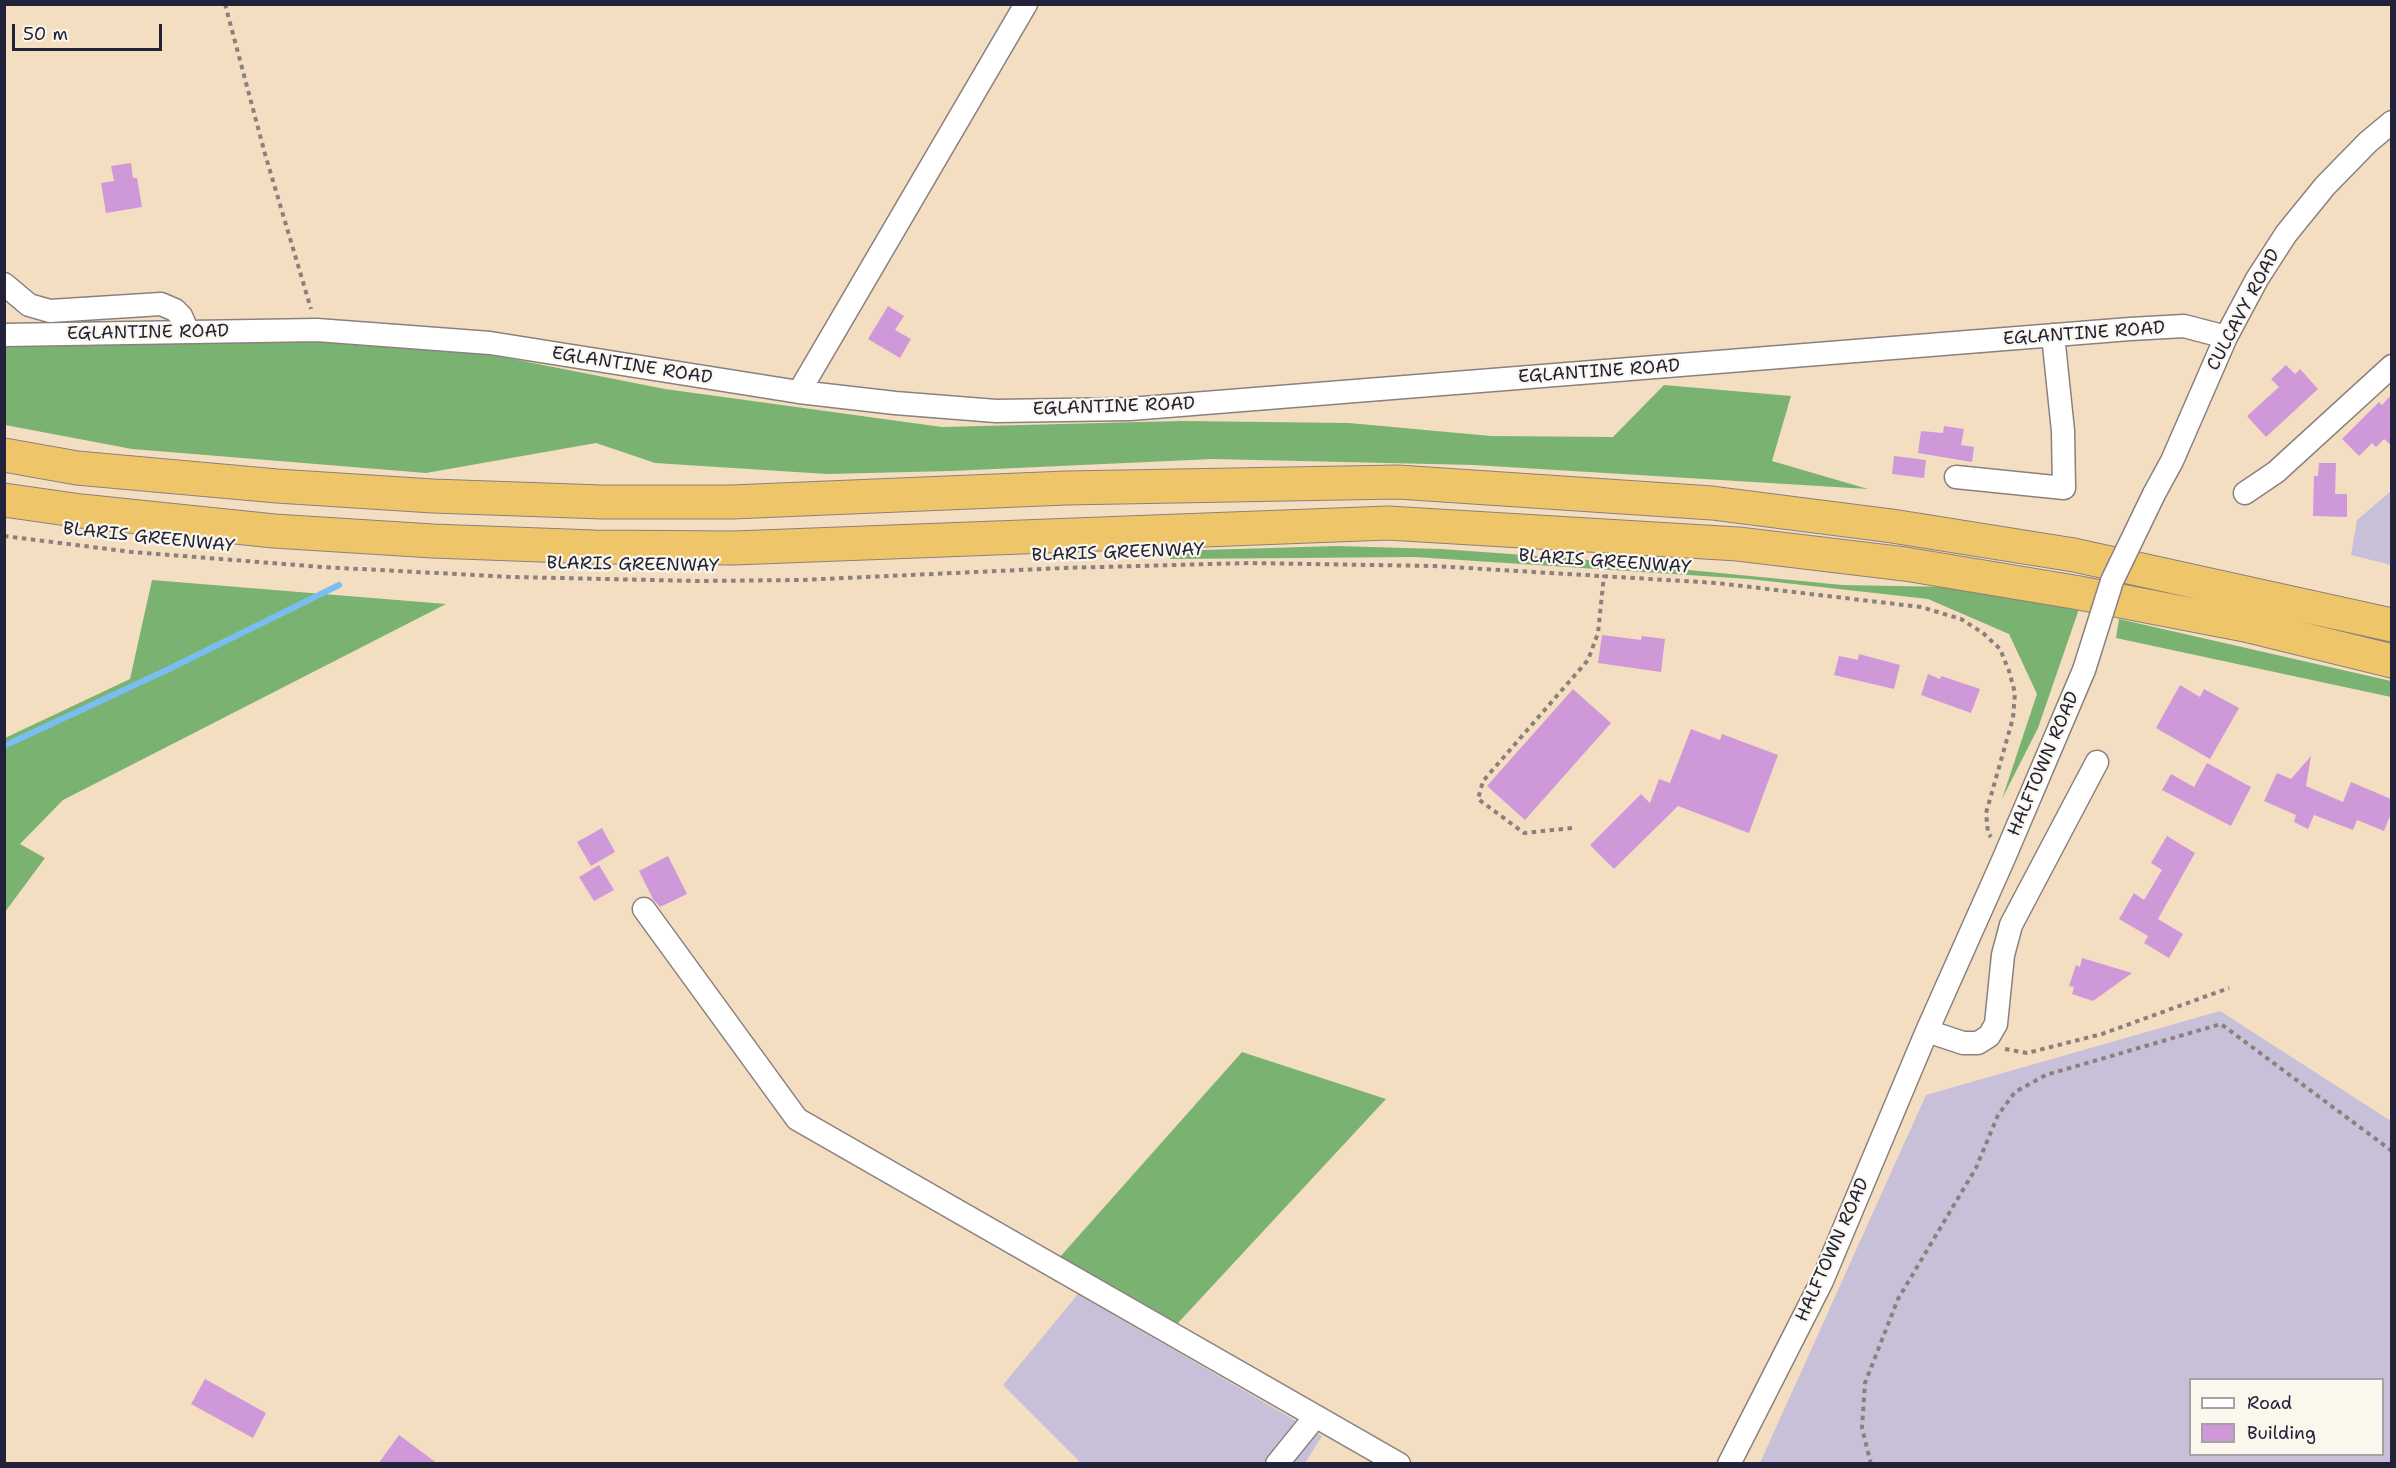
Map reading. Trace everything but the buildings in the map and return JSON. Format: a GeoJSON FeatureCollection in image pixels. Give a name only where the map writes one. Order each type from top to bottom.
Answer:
{"type":"FeatureCollection","features":[{"type":"Feature","properties":{"kind":"highway"},"geometry":{"type":"LineString","coordinates":[[4,455],[77,468],[277,486],[433,496],[579,501],[732,502],[1066,488],[1398,482],[1712,503],[1892,526],[2074,555],[2391,625]]}},
{"type":"Feature","properties":{"kind":"highway"},"geometry":{"type":"LineString","coordinates":[[4,500],[81,511],[274,531],[433,541],[594,547],[734,548],[1388,523],[1738,544],[1905,564],[2074,592],[2245,625],[2391,661]]}},
{"type":"Feature","properties":{"kind":"street"},"geometry":{"type":"LineString","coordinates":[[799,392],[1026,4]]}},
{"type":"Feature","properties":{"kind":"street","name":"CULCAVY ROAD"},"geometry":{"type":"LineString","coordinates":[[2154,494],[2172,461],[2226,336],[2257,279],[2286,234],[2325,186],[2391,122]]}},
{"type":"Feature","properties":{"kind":"street"},"geometry":{"type":"LineString","coordinates":[[4,284],[29,305],[50,311],[161,304],[175,310],[181,316],[188,332]]}},
{"type":"Feature","properties":{"kind":"street","name":"EGLANTINE ROAD"},"geometry":{"type":"LineString","coordinates":[[4,335],[317,330],[490,343],[799,392],[996,411],[1130,409],[2184,326],[2226,336]]}},
{"type":"Feature","properties":{"kind":"street"},"geometry":{"type":"LineString","coordinates":[[1956,477],[2064,488],[2063,431],[2053,335]]}},
{"type":"Feature","properties":{"kind":"street"},"geometry":{"type":"LineString","coordinates":[[2245,493],[2276,472],[2391,366]]}},
{"type":"Feature","properties":{"kind":"street","name":"HALFTOWN ROAD"},"geometry":{"type":"LineString","coordinates":[[1730,1463],[1822,1281],[1927,1031],[2084,670],[2112,581],[2154,494]]}},
{"type":"Feature","properties":{"kind":"street"},"geometry":{"type":"LineString","coordinates":[[1927,1031],[1963,1043],[1978,1043],[1989,1036],[1996,1024],[2004,955],[2011,925],[2097,762]]}},
{"type":"Feature","properties":{"kind":"street"},"geometry":{"type":"LineString","coordinates":[[644,909],[797,1119],[1399,1464]]}},
{"type":"Feature","properties":{"kind":"street"},"geometry":{"type":"LineString","coordinates":[[1276,1464],[1315,1417]]}},
{"type":"Feature","properties":{"kind":"path"},"geometry":{"type":"LineString","coordinates":[[225,4],[265,154],[317,330]]}},
{"type":"Feature","properties":{"kind":"path","name":"BLARIS GREENWAY"},"geometry":{"type":"LineString","coordinates":[[4,536],[179,555],[322,567],[525,578],[801,580],[1063,568],[1249,563],[1434,566],[1717,583],[1921,607],[1961,619],[1983,633],[2000,649],[2009,670],[2015,693],[2013,718],[1986,813],[1988,833],[2004,858]]}},
{"type":"Feature","properties":{"kind":"path"},"geometry":{"type":"LineString","coordinates":[[1572,828],[1524,833],[1478,799],[1483,781],[1588,660],[1598,633],[1604,575]]}},
{"type":"Feature","properties":{"kind":"path"},"geometry":{"type":"LineString","coordinates":[[1978,1043],[2027,1053],[2102,1034],[2229,988]]}},
{"type":"Feature","properties":{"kind":"path"},"geometry":{"type":"LineString","coordinates":[[1871,1464],[1862,1428],[1865,1383],[1898,1299],[1976,1168],[1998,1115],[2014,1092],[2046,1075],[2221,1024],[2391,1152]]}},
{"type":"Feature","properties":{"kind":"shaded area"},"geometry":{"type":"Polygon","coordinates":[[[2391,491],[2391,565],[2351,555],[2357,520],[2391,491]]]}},
{"type":"Feature","properties":{"kind":"shaded area"},"geometry":{"type":"Polygon","coordinates":[[[2220,1011],[2391,1121],[2391,1463],[1760,1463],[1926,1095],[2220,1011]]]}},
{"type":"Feature","properties":{"kind":"shaded area"},"geometry":{"type":"Polygon","coordinates":[[[1078,1294],[1322,1436],[1305,1463],[1081,1463],[1003,1385],[1078,1294]]]}},
{"type":"Feature","properties":{"kind":"green space"},"geometry":{"type":"Polygon","coordinates":[[[173,337],[325,342],[482,353],[665,389],[942,427],[1181,421],[1349,423],[1491,436],[1613,437],[1664,385],[1791,396],[1772,461],[1868,489],[1474,465],[1213,459],[951,471],[827,474],[655,463],[596,443],[426,473],[132,449],[5,425],[4,343],[173,337]]]}},
{"type":"Feature","properties":{"kind":"green space"},"geometry":{"type":"Polygon","coordinates":[[[1336,546],[1441,549],[1567,558],[1842,585],[1951,587],[2079,609],[2038,728],[2002,799],[2037,694],[2009,634],[1928,599],[1749,579],[1415,557],[1170,559],[1171,551],[1336,546]]]}},
{"type":"Feature","properties":{"kind":"green space"},"geometry":{"type":"Polygon","coordinates":[[[152,580],[446,604],[63,800],[20,844],[45,858],[5,912],[5,738],[130,679],[152,580]]]}},
{"type":"Feature","properties":{"kind":"green space"},"geometry":{"type":"Polygon","coordinates":[[[2119,619],[2391,681],[2391,697],[2116,638],[2119,619]]]}},
{"type":"Feature","properties":{"kind":"green space"},"geometry":{"type":"Polygon","coordinates":[[[1242,1052],[1386,1099],[1177,1324],[1059,1258],[1242,1052]]]}},
{"type":"Feature","properties":{"kind":"waterway"},"geometry":{"type":"LineString","coordinates":[[4,746],[169,669],[339,585]]}}]}
